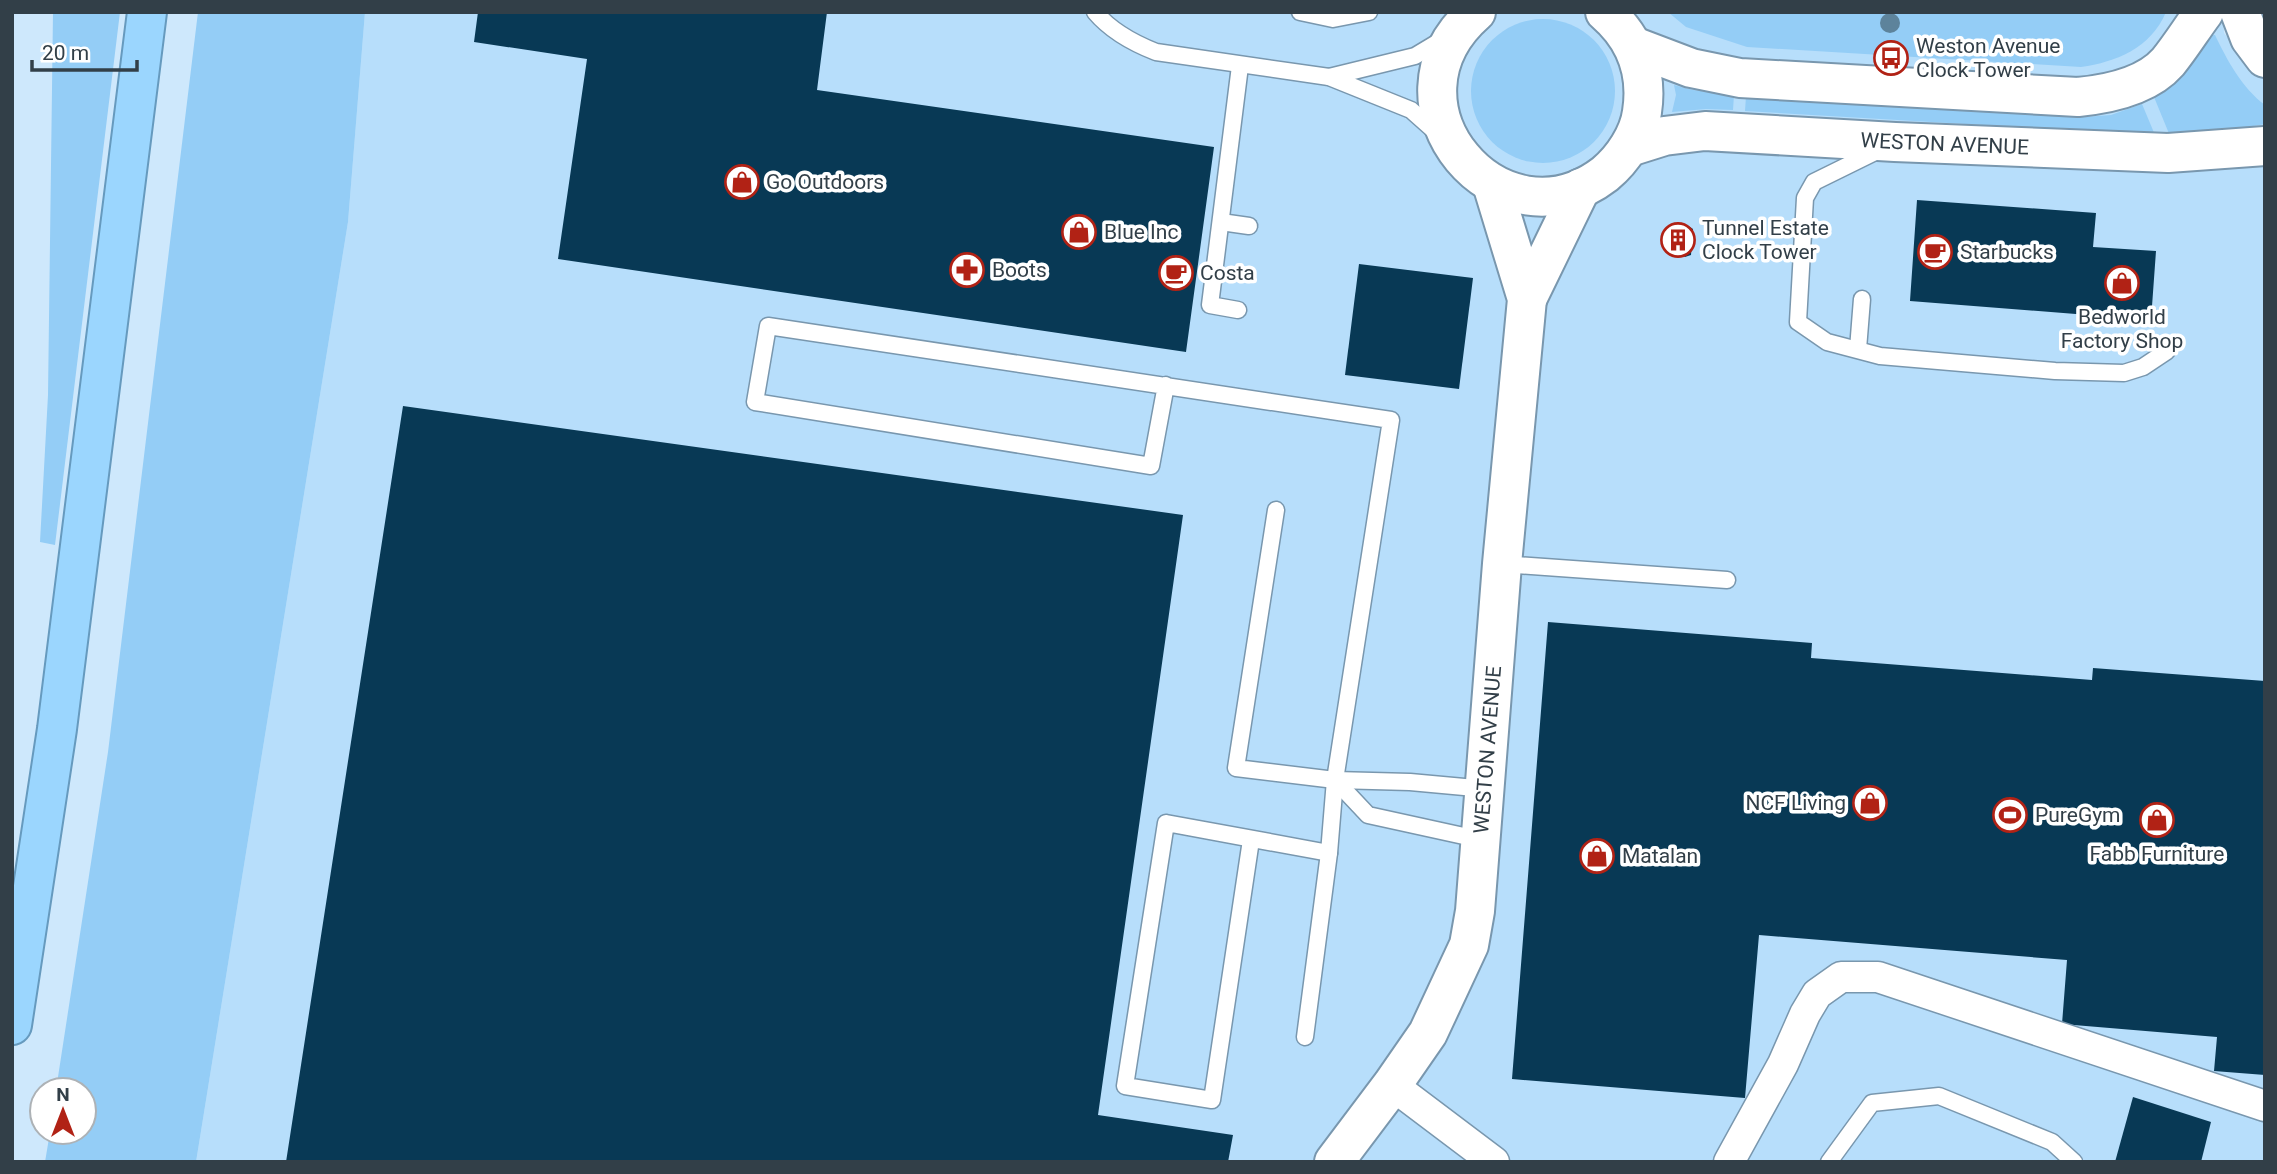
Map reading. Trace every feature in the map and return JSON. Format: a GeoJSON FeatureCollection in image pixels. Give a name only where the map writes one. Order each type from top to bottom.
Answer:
{"type":"FeatureCollection","features":[{"type":"Feature","properties":{"kind":"highway"},"geometry":{"type":"LineString","coordinates":[[12,1025],[57,729],[147,12]]}},
{"type":"Feature","properties":{"kind":"street"},"geometry":{"type":"LineString","coordinates":[[1466,22],[1441,66],[1437,92],[1441,120],[1453,148],[1467,165],[1492,184],[1515,193],[1538,196],[1581,188],[1611,169],[1629,147],[1641,120],[1645,94],[1641,65],[1633,46],[1616,22],[1605,12]]}},
{"type":"Feature","properties":{"kind":"street"},"geometry":{"type":"LineString","coordinates":[[1633,46],[1691,68],[1740,78],[2078,97],[2094,96],[2140,83],[2167,64],[2204,12]]}},
{"type":"Feature","properties":{"kind":"street"},"geometry":{"type":"LineString","coordinates":[[2240,12],[2250,38],[2265,58]]}},
{"type":"Feature","properties":{"kind":"street","name":"WESTON AVENUE"},"geometry":{"type":"LineString","coordinates":[[1629,147],[1664,136],[1705,131],[2168,153],[2265,146]]}},
{"type":"Feature","properties":{"kind":"street","name":"WESTON AVENUE"},"geometry":{"type":"LineString","coordinates":[[1492,184],[1527,299]]}},
{"type":"Feature","properties":{"kind":"street","name":"WESTON AVENUE"},"geometry":{"type":"LineString","coordinates":[[1334,1162],[1428,1033],[1469,945],[1482,840],[1502,564],[1527,299],[1581,188]]}},
{"type":"Feature","properties":{"kind":"street"},"geometry":{"type":"LineString","coordinates":[[1729,1162],[1783,1064],[1817,993],[1841,977],[1878,977],[2265,1106]]}},
{"type":"Feature","properties":{"kind":"street"},"geometry":{"type":"LineString","coordinates":[[1392,1085],[1494,1162]]}},
{"type":"Feature","properties":{"kind":"lane"},"geometry":{"type":"LineString","coordinates":[[1095,12],[1115,31],[1136,45],[1156,52],[1329,78],[1411,110],[1453,148]]}},
{"type":"Feature","properties":{"kind":"lane"},"geometry":{"type":"LineString","coordinates":[[1300,12],[1333,19],[1368,12]]}},
{"type":"Feature","properties":{"kind":"lane"},"geometry":{"type":"LineString","coordinates":[[1329,78],[1415,56],[1466,22]]}},
{"type":"Feature","properties":{"kind":"lane"},"geometry":{"type":"LineString","coordinates":[[1238,310],[1210,306],[1241,66]]}},
{"type":"Feature","properties":{"kind":"lane"},"geometry":{"type":"LineString","coordinates":[[1895,142],[1814,182],[1805,198],[1797,322],[1827,342],[1880,356],[2103,374],[2124,373],[2143,367],[2167,351]]}},
{"type":"Feature","properties":{"kind":"lane"},"geometry":{"type":"LineString","coordinates":[[1221,222],[1249,226]]}},
{"type":"Feature","properties":{"kind":"lane"},"geometry":{"type":"LineString","coordinates":[[1858,349],[1862,299]]}},
{"type":"Feature","properties":{"kind":"lane"},"geometry":{"type":"LineString","coordinates":[[1166,385],[1151,466],[755,402],[768,326],[1166,385],[1391,420],[1335,779],[1329,853],[1305,1037]]}},
{"type":"Feature","properties":{"kind":"lane"},"geometry":{"type":"LineString","coordinates":[[1276,510],[1237,768],[1335,779],[1486,789]]}},
{"type":"Feature","properties":{"kind":"lane"},"geometry":{"type":"LineString","coordinates":[[1502,564],[1727,580]]}},
{"type":"Feature","properties":{"kind":"lane"},"geometry":{"type":"LineString","coordinates":[[1335,779],[1368,815],[1482,840]]}},
{"type":"Feature","properties":{"kind":"lane"},"geometry":{"type":"LineString","coordinates":[[1251,840],[1212,1100],[1125,1086],[1166,823],[1329,853]]}},
{"type":"Feature","properties":{"kind":"lane"},"geometry":{"type":"LineString","coordinates":[[1829,1162],[1872,1103],[1939,1096],[2052,1142],[2074,1162]]}},
{"type":"Feature","properties":{"kind":"shaded area"},"geometry":{"type":"Polygon","coordinates":[[[53,12],[120,12],[55,545],[40,542],[48,395],[53,12]]]}},
{"type":"Feature","properties":{"kind":"shaded area"},"geometry":{"type":"Polygon","coordinates":[[[198,12],[365,12],[348,222],[196,1162],[45,1162],[48,1146],[98,1146],[98,1076],[58,1076],[108,752],[198,12]]]}},
{"type":"Feature","properties":{"kind":"shaded area"},"geometry":{"type":"Polygon","coordinates":[[[365,12],[2223,12],[2224,33],[2265,82],[2265,1162],[196,1162],[348,222],[365,12]]]}},
{"type":"Feature","properties":{"kind":"shaded area"},"geometry":{"type":"Polygon","coordinates":[[[1668,12],[2166,12],[2142,44],[2119,57],[2081,67],[1747,47],[1686,27],[1668,12]]]}},
{"type":"Feature","properties":{"kind":"shaded area"},"geometry":{"type":"Polygon","coordinates":[[[1543,19],[1570,25],[1594,40],[1609,64],[1615,91],[1609,118],[1594,142],[1570,157],[1543,163],[1516,157],[1492,142],[1477,118],[1471,91],[1477,64],[1492,40],[1516,25],[1543,19]]]}},
{"type":"Feature","properties":{"kind":"shaded area"},"geometry":{"type":"Polygon","coordinates":[[[2210,35],[2215,35],[2242,82],[2265,105],[2265,124],[2214,133],[2170,136],[2154,97],[2185,69],[2210,35]]]}},
{"type":"Feature","properties":{"kind":"shaded area"},"geometry":{"type":"Polygon","coordinates":[[[1674,85],[1734,95],[1733,110],[1672,112],[1676,95],[1674,85]]]}},
{"type":"Feature","properties":{"kind":"shaded area"},"geometry":{"type":"Polygon","coordinates":[[[1746,96],[2085,117],[2111,115],[2142,104],[2155,135],[1745,111],[1746,96]]]}},
{"type":"Feature","properties":{"kind":"building"},"geometry":{"type":"Polygon","coordinates":[[[478,12],[827,12],[817,90],[1214,147],[1186,352],[558,259],[587,59],[474,42],[478,12]]]}},
{"type":"Feature","properties":{"kind":"building"},"geometry":{"type":"Polygon","coordinates":[[[1917,200],[2096,213],[2093,247],[2156,251],[2151,320],[1910,301],[1917,200]]]}},
{"type":"Feature","properties":{"kind":"building","name":"Tunnel Estate Clock Tower"},"geometry":{"type":"Polygon","coordinates":[[[1687,225],[1693,229],[1691,255],[1685,257],[1664,244],[1665,235],[1687,225]]]}},
{"type":"Feature","properties":{"kind":"building"},"geometry":{"type":"Polygon","coordinates":[[[1359,264],[1473,278],[1459,389],[1345,375],[1359,264]]]}},
{"type":"Feature","properties":{"kind":"building"},"geometry":{"type":"Polygon","coordinates":[[[403,406],[1183,515],[1098,1115],[1233,1135],[1228,1162],[286,1162],[403,406]]]}},
{"type":"Feature","properties":{"kind":"building"},"geometry":{"type":"Polygon","coordinates":[[[1548,622],[1812,643],[1811,658],[2092,680],[2093,668],[2265,681],[2265,1075],[2214,1071],[2217,1037],[2062,1024],[2067,960],[1759,935],[1745,1098],[1512,1079],[1548,622]]]}},
{"type":"Feature","properties":{"kind":"building"},"geometry":{"type":"Polygon","coordinates":[[[2133,1097],[2211,1122],[2201,1162],[2115,1162],[2133,1097]]]}},
{"type":"Feature","properties":{"kind":"place","name":"Weston Avenue Clock Tower"},"geometry":{"type":"Point","coordinates":[1891,58]}},
{"type":"Feature","properties":{"kind":"place","name":"Go Outdoors"},"geometry":{"type":"Point","coordinates":[742,182]}},
{"type":"Feature","properties":{"kind":"place","name":"Blue Inc"},"geometry":{"type":"Point","coordinates":[1079,232]}},
{"type":"Feature","properties":{"kind":"place","name":"Tunnel Estate Clock Tower"},"geometry":{"type":"Point","coordinates":[1678,240]}},
{"type":"Feature","properties":{"kind":"place","name":"Starbucks"},"geometry":{"type":"Point","coordinates":[1935,252]}},
{"type":"Feature","properties":{"kind":"place","name":"Boots"},"geometry":{"type":"Point","coordinates":[967,270]}},
{"type":"Feature","properties":{"kind":"place","name":"Costa"},"geometry":{"type":"Point","coordinates":[1176,273]}},
{"type":"Feature","properties":{"kind":"place","name":"Bedworld Factory Shop"},"geometry":{"type":"Point","coordinates":[2122,283]}},
{"type":"Feature","properties":{"kind":"place","name":"NCF Living"},"geometry":{"type":"Point","coordinates":[1870,803]}},
{"type":"Feature","properties":{"kind":"place","name":"PureGym"},"geometry":{"type":"Point","coordinates":[2010,815]}},
{"type":"Feature","properties":{"kind":"place","name":"Fabb Furniture"},"geometry":{"type":"Point","coordinates":[2157,820]}},
{"type":"Feature","properties":{"kind":"place","name":"Matalan"},"geometry":{"type":"Point","coordinates":[1597,856]}}]}
